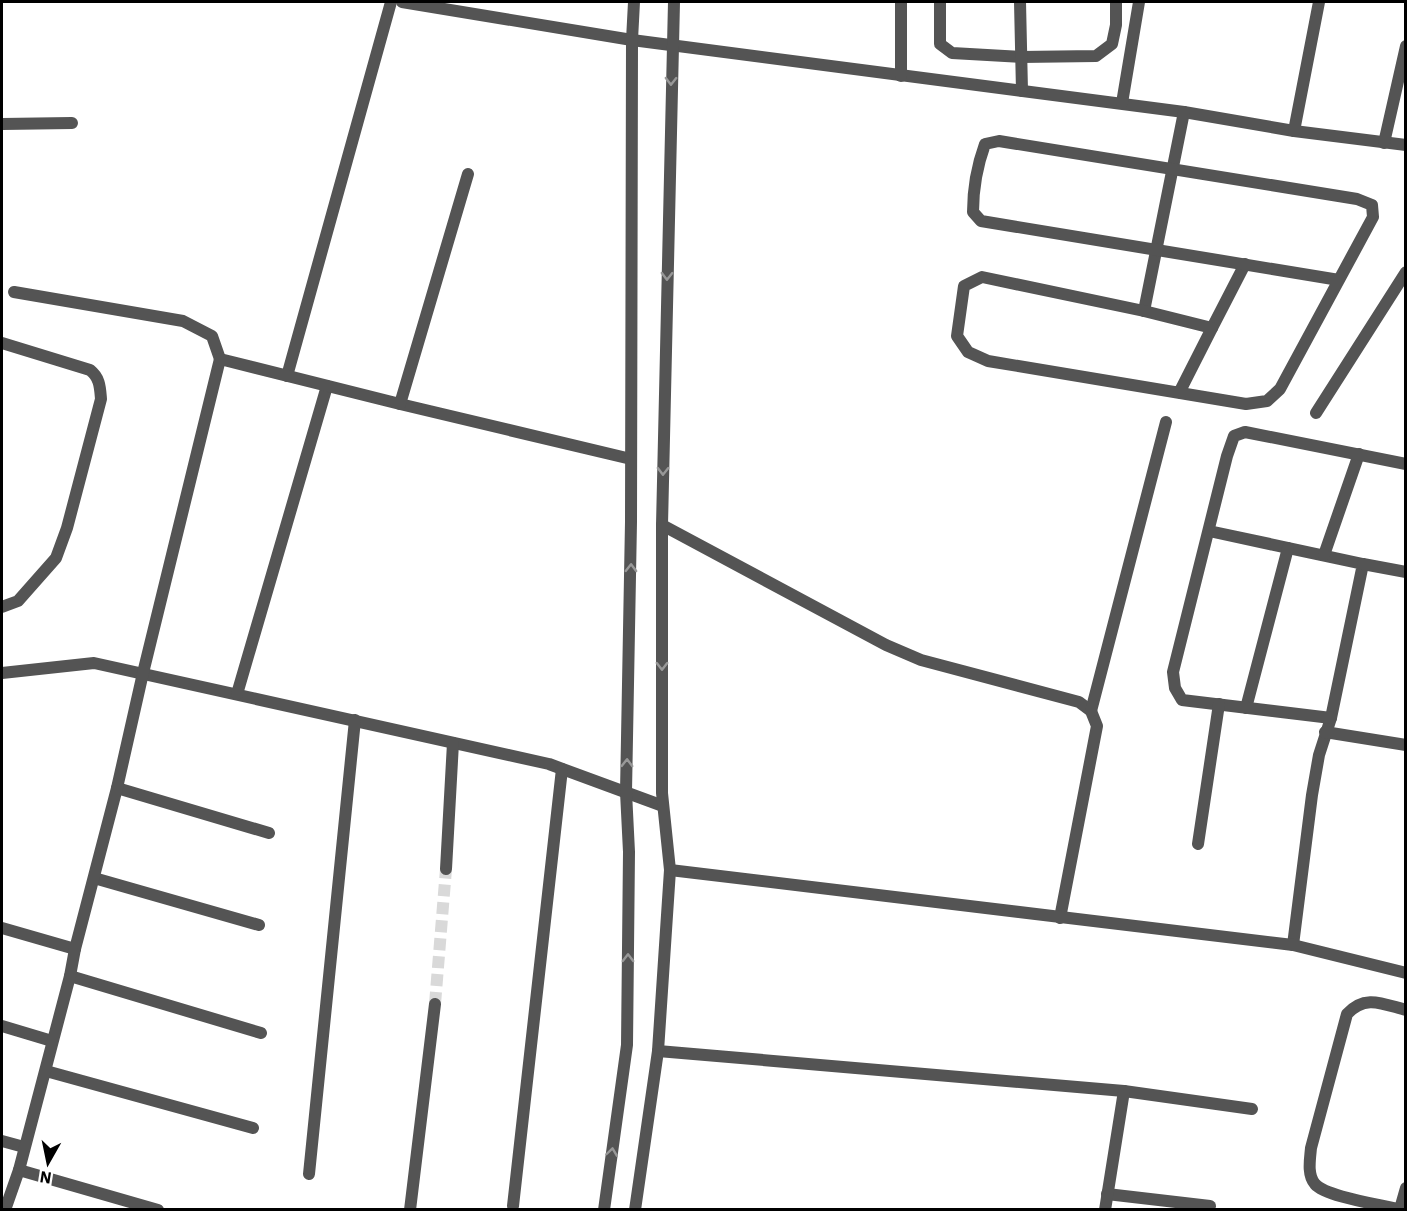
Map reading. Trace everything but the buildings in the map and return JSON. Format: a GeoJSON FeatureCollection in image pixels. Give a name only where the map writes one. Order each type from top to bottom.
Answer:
{"type":"FeatureCollection","features":[{"type":"Feature","properties":{"kind":"street"},"geometry":{"type":"LineString","coordinates":[[287,376],[391,2]]}},
{"type":"Feature","properties":{"kind":"street"},"geometry":{"type":"LineString","coordinates":[[402,2],[632,40],[1022,90],[1184,112],[1294,131],[1406,145]]}},
{"type":"Feature","properties":{"kind":"street"},"geometry":{"type":"LineString","coordinates":[[604,1209],[627,1045],[626,792],[634,2]]}},
{"type":"Feature","properties":{"kind":"street"},"geometry":{"type":"LineString","coordinates":[[635,1209],[658,1051],[670,870],[663,806],[662,525],[674,2]]}},
{"type":"Feature","properties":{"kind":"street"},"geometry":{"type":"LineString","coordinates":[[901,2],[901,76]]}},
{"type":"Feature","properties":{"kind":"street"},"geometry":{"type":"LineString","coordinates":[[940,2],[940,44],[952,53],[1021,57],[1096,56],[1112,44],[1116,25],[1116,2]]}},
{"type":"Feature","properties":{"kind":"street"},"geometry":{"type":"LineString","coordinates":[[1020,2],[1022,90]]}},
{"type":"Feature","properties":{"kind":"street"},"geometry":{"type":"LineString","coordinates":[[1122,104],[1139,2]]}},
{"type":"Feature","properties":{"kind":"street"},"geometry":{"type":"LineString","coordinates":[[1294,131],[1318,2]]}},
{"type":"Feature","properties":{"kind":"street"},"geometry":{"type":"LineString","coordinates":[[1384,143],[1406,46]]}},
{"type":"Feature","properties":{"kind":"street"},"geometry":{"type":"LineString","coordinates":[[1144,311],[1184,112]]}},
{"type":"Feature","properties":{"kind":"street"},"geometry":{"type":"LineString","coordinates":[[2,124],[72,123]]}},
{"type":"Feature","properties":{"kind":"street"},"geometry":{"type":"LineString","coordinates":[[1212,328],[1144,311],[982,277],[964,286],[957,336],[968,352],[988,361],[1246,404],[1267,401],[1280,390],[1373,217],[1372,205],[1358,199],[999,141],[985,144],[978,162],[973,192],[973,212],[981,221],[1338,280]]}},
{"type":"Feature","properties":{"kind":"street"},"geometry":{"type":"LineString","coordinates":[[400,404],[468,174]]}},
{"type":"Feature","properties":{"kind":"street"},"geometry":{"type":"LineString","coordinates":[[1179,393],[1245,264]]}},
{"type":"Feature","properties":{"kind":"street"},"geometry":{"type":"LineString","coordinates":[[1316,413],[1406,272]]}},
{"type":"Feature","properties":{"kind":"street"},"geometry":{"type":"LineString","coordinates":[[5,1209],[19,1170],[46,1071],[220,359],[212,336],[183,321],[14,292]]}},
{"type":"Feature","properties":{"kind":"street"},"geometry":{"type":"LineString","coordinates":[[2,343],[90,370],[97,375],[101,399],[67,528],[56,558],[18,601],[2,607]]}},
{"type":"Feature","properties":{"kind":"street"},"geometry":{"type":"LineString","coordinates":[[220,359],[631,459]]}},
{"type":"Feature","properties":{"kind":"street"},"geometry":{"type":"LineString","coordinates":[[237,694],[327,386]]}},
{"type":"Feature","properties":{"kind":"street"},"geometry":{"type":"LineString","coordinates":[[1091,711],[1166,422]]}},
{"type":"Feature","properties":{"kind":"street"},"geometry":{"type":"LineString","coordinates":[[1331,718],[1182,700],[1175,688],[1173,672],[1234,436],[1245,432],[1406,464]]}},
{"type":"Feature","properties":{"kind":"street"},"geometry":{"type":"LineString","coordinates":[[1324,555],[1359,454]]}},
{"type":"Feature","properties":{"kind":"street"},"geometry":{"type":"LineString","coordinates":[[662,525],[886,645],[921,660],[1079,702],[1091,711],[1097,726],[1060,918]]}},
{"type":"Feature","properties":{"kind":"street"},"geometry":{"type":"LineString","coordinates":[[1209,531],[1406,572]]}},
{"type":"Feature","properties":{"kind":"street"},"geometry":{"type":"LineString","coordinates":[[1246,708],[1288,548]]}},
{"type":"Feature","properties":{"kind":"street"},"geometry":{"type":"LineString","coordinates":[[1293,945],[1312,795],[1325,732],[1331,718],[1363,564]]}},
{"type":"Feature","properties":{"kind":"street"},"geometry":{"type":"LineString","coordinates":[[2,672],[94,663],[356,720],[562,769],[663,806]]}},
{"type":"Feature","properties":{"kind":"street"},"geometry":{"type":"LineString","coordinates":[[1198,844],[1219,704]]}},
{"type":"Feature","properties":{"kind":"street"},"geometry":{"type":"LineString","coordinates":[[309,1174],[356,720]]}},
{"type":"Feature","properties":{"kind":"street"},"geometry":{"type":"LineString","coordinates":[[1325,732],[1406,745]]}},
{"type":"Feature","properties":{"kind":"street"},"geometry":{"type":"LineString","coordinates":[[446,869],[453,742]]}},
{"type":"Feature","properties":{"kind":"street"},"geometry":{"type":"LineString","coordinates":[[513,1206],[562,769]]}},
{"type":"Feature","properties":{"kind":"street"},"geometry":{"type":"LineString","coordinates":[[117,788],[269,832]]}},
{"type":"Feature","properties":{"kind":"street"},"geometry":{"type":"LineString","coordinates":[[670,870],[1293,945],[1406,973]]}},
{"type":"Feature","properties":{"kind":"street"},"geometry":{"type":"LineString","coordinates":[[94,878],[259,925]]}},
{"type":"Feature","properties":{"kind":"street"},"geometry":{"type":"LineString","coordinates":[[2,928],[75,949]]}},
{"type":"Feature","properties":{"kind":"street"},"geometry":{"type":"LineString","coordinates":[[70,976],[261,1033]]}},
{"type":"Feature","properties":{"kind":"street"},"geometry":{"type":"LineString","coordinates":[[1406,1010],[1369,1001],[1355,1004],[1347,1014],[1311,1148],[1310,1170],[1314,1184],[1325,1192],[1401,1209],[1406,1188]]}},
{"type":"Feature","properties":{"kind":"street"},"geometry":{"type":"LineString","coordinates":[[410,1209],[435,1004]]}},
{"type":"Feature","properties":{"kind":"street"},"geometry":{"type":"LineString","coordinates":[[2,1026],[52,1041]]}},
{"type":"Feature","properties":{"kind":"street"},"geometry":{"type":"LineString","coordinates":[[658,1051],[1124,1091],[1252,1109]]}},
{"type":"Feature","properties":{"kind":"street"},"geometry":{"type":"LineString","coordinates":[[46,1071],[253,1128]]}},
{"type":"Feature","properties":{"kind":"street"},"geometry":{"type":"LineString","coordinates":[[1105,1209],[1124,1091]]}},
{"type":"Feature","properties":{"kind":"street"},"geometry":{"type":"LineString","coordinates":[[2,1141],[24,1147]]}},
{"type":"Feature","properties":{"kind":"street"},"geometry":{"type":"LineString","coordinates":[[19,1170],[158,1209]]}},
{"type":"Feature","properties":{"kind":"street"},"geometry":{"type":"LineString","coordinates":[[1107,1194],[1210,1206]]}},
{"type":"Feature","properties":{"kind":"tunnel"},"geometry":{"type":"LineString","coordinates":[[435,1004],[446,869]]}}]}
